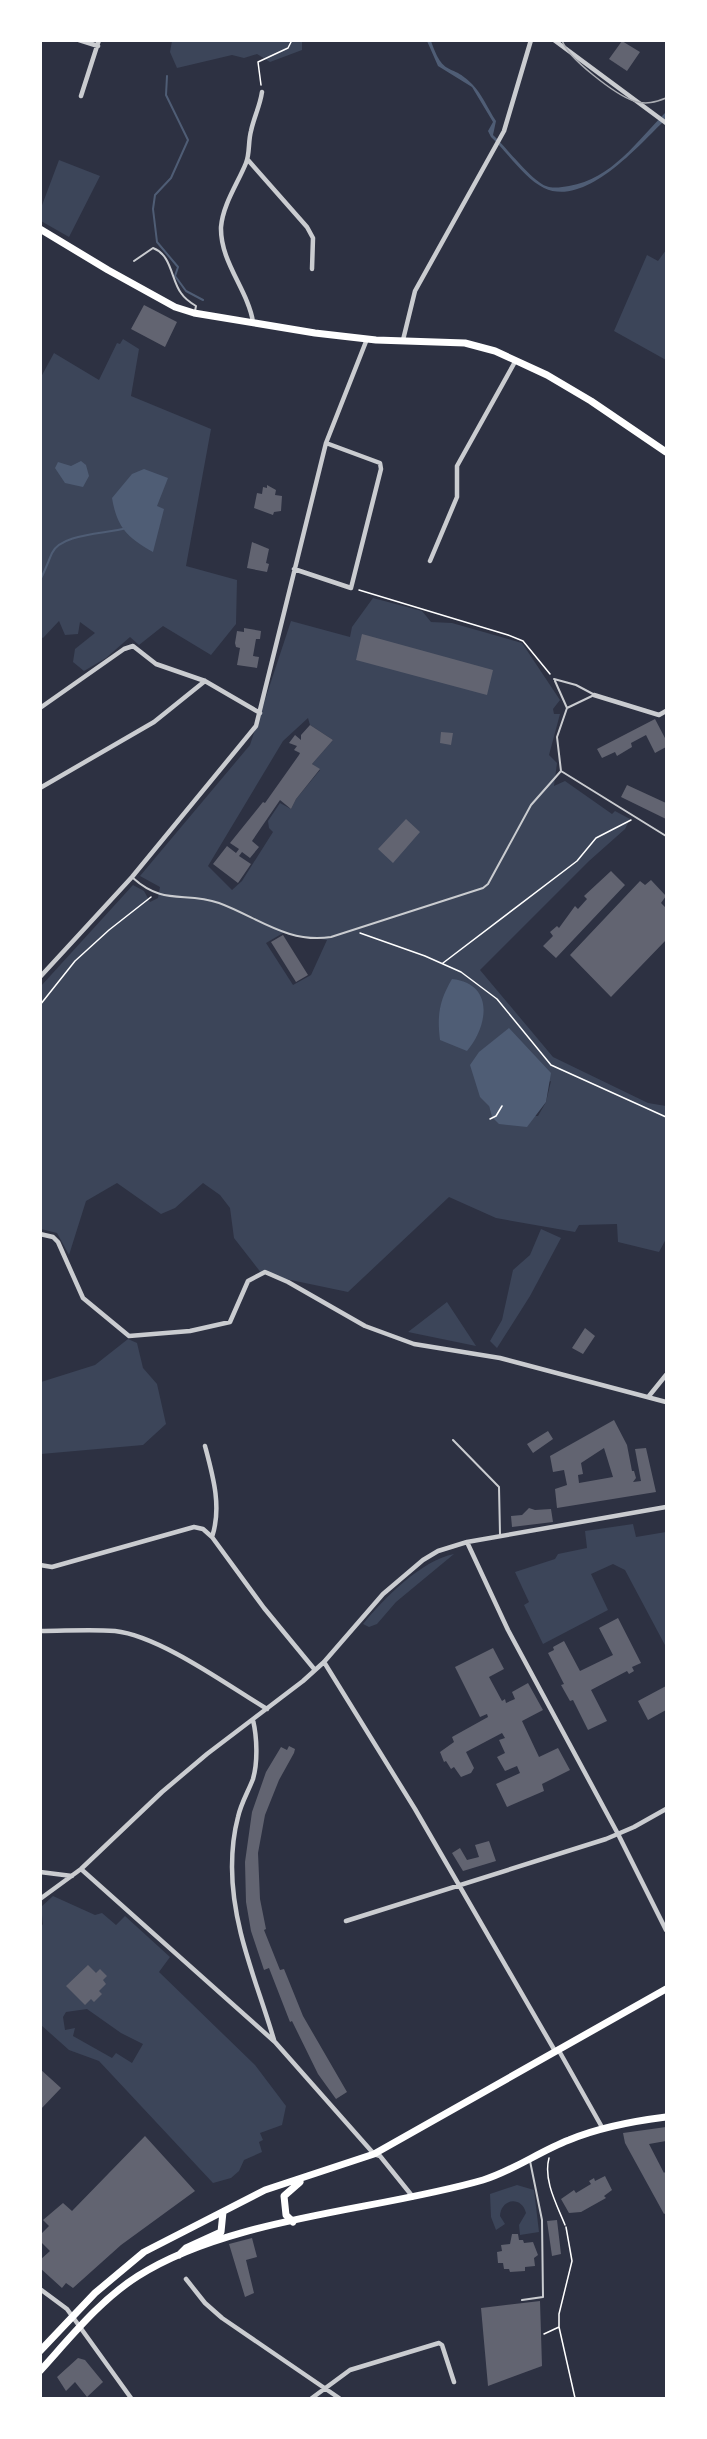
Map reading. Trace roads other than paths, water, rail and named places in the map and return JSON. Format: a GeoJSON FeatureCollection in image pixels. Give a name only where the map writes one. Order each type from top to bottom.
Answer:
{"type":"FeatureCollection","features":[{"type":"Feature","properties":{"kind":"main road"},"geometry":{"type":"LineString","coordinates":[[40,229],[175,307],[195,313],[367,339],[465,343],[516,360],[591,401],[666,452]]}},
{"type":"Feature","properties":{"kind":"main road"},"geometry":{"type":"LineString","coordinates":[[40,2351],[72,2316],[144,2252],[265,2190],[302,2180],[374,2154],[666,1989]]}},
{"type":"Feature","properties":{"kind":"main road"},"geometry":{"type":"LineString","coordinates":[[40,2371],[115,2293],[138,2275],[176,2258],[226,2238],[485,2180],[570,2139],[603,2129],[666,2117]]}},
{"type":"Feature","properties":{"kind":"main road"},"geometry":{"type":"LineString","coordinates":[[293,2222],[286,2215],[284,2196],[302,2180]]}},
{"type":"Feature","properties":{"kind":"main road"},"geometry":{"type":"LineString","coordinates":[[176,2258],[186,2248],[221,2232],[223,2212]]}},
{"type":"Feature","properties":{"kind":"street"},"geometry":{"type":"LineString","coordinates":[[79,40],[98,43],[81,96]]}},
{"type":"Feature","properties":{"kind":"street"},"geometry":{"type":"LineString","coordinates":[[403,340],[415,291],[500,137],[531,40]]}},
{"type":"Feature","properties":{"kind":"street"},"geometry":{"type":"LineString","coordinates":[[554,40],[666,123]]}},
{"type":"Feature","properties":{"kind":"street"},"geometry":{"type":"LineString","coordinates":[[253,322],[251,309],[228,258],[221,227],[225,209],[248,160],[250,133],[260,106],[262,92]]}},
{"type":"Feature","properties":{"kind":"street"},"geometry":{"type":"LineString","coordinates":[[248,160],[313,238],[312,269]]}},
{"type":"Feature","properties":{"kind":"street"},"geometry":{"type":"LineString","coordinates":[[40,977],[132,877],[238,752],[256,726],[326,443],[367,339]]}},
{"type":"Feature","properties":{"kind":"street"},"geometry":{"type":"LineString","coordinates":[[430,561],[457,497],[457,466],[516,360]]}},
{"type":"Feature","properties":{"kind":"street"},"geometry":{"type":"LineString","coordinates":[[294,569],[351,588],[381,469],[377,460],[326,443]]}},
{"type":"Feature","properties":{"kind":"street"},"geometry":{"type":"LineString","coordinates":[[40,708],[124,649],[133,646],[156,664],[205,681],[260,713]]}},
{"type":"Feature","properties":{"kind":"street"},"geometry":{"type":"LineString","coordinates":[[40,788],[154,722],[205,681]]}},
{"type":"Feature","properties":{"kind":"street"},"geometry":{"type":"LineString","coordinates":[[594,695],[659,715],[666,711]]}},
{"type":"Feature","properties":{"kind":"street"},"geometry":{"type":"LineString","coordinates":[[40,1234],[53,1237],[58,1242],[89,1306],[129,1336],[190,1331],[230,1322],[248,1281],[265,1272],[288,1282],[365,1326],[414,1344],[500,1358],[666,1402]]}},
{"type":"Feature","properties":{"kind":"street"},"geometry":{"type":"LineString","coordinates":[[649,1396],[666,1375]]}},
{"type":"Feature","properties":{"kind":"street"},"geometry":{"type":"LineString","coordinates":[[205,1446],[216,1500],[217,1516],[212,1537]]}},
{"type":"Feature","properties":{"kind":"street"},"geometry":{"type":"LineString","coordinates":[[40,1899],[81,1869],[162,1792],[315,1670],[383,1594],[423,1560],[438,1551],[467,1542],[666,1507]]}},
{"type":"Feature","properties":{"kind":"street"},"geometry":{"type":"LineString","coordinates":[[40,1565],[52,1567],[194,1527],[203,1529],[212,1537],[256,1599],[315,1670]]}},
{"type":"Feature","properties":{"kind":"street"},"geometry":{"type":"LineString","coordinates":[[467,1542],[548,1706],[618,1834],[666,1930]]}},
{"type":"Feature","properties":{"kind":"street"},"geometry":{"type":"LineString","coordinates":[[40,1631],[115,1631],[138,1636],[165,1648],[267,1709]]}},
{"type":"Feature","properties":{"kind":"street"},"geometry":{"type":"LineString","coordinates":[[324,1662],[415,1809],[457,1885],[603,2129]]}},
{"type":"Feature","properties":{"kind":"street"},"geometry":{"type":"LineString","coordinates":[[253,1720],[256,1731],[253,1778],[237,1818],[232,1866],[236,1915],[244,1949],[275,2042]]}},
{"type":"Feature","properties":{"kind":"street"},"geometry":{"type":"LineString","coordinates":[[346,1921],[618,1834],[666,1809]]}},
{"type":"Feature","properties":{"kind":"street"},"geometry":{"type":"LineString","coordinates":[[81,1869],[275,2042],[374,2154],[380,2156],[412,2197]]}},
{"type":"Feature","properties":{"kind":"street"},"geometry":{"type":"LineString","coordinates":[[40,1872],[72,1876]]}},
{"type":"Feature","properties":{"kind":"street"},"geometry":{"type":"LineString","coordinates":[[186,2279],[205,2303],[222,2318],[339,2398]]}},
{"type":"Feature","properties":{"kind":"street"},"geometry":{"type":"LineString","coordinates":[[40,2289],[72,2316],[131,2398]]}},
{"type":"Feature","properties":{"kind":"street"},"geometry":{"type":"LineString","coordinates":[[312,2398],[350,2370],[441,2343],[454,2382]]}},
{"type":"Feature","properties":{"kind":"lane"},"geometry":{"type":"LineString","coordinates":[[134,261],[153,248],[158,249],[170,265],[180,292],[196,306],[195,313]]}},
{"type":"Feature","properties":{"kind":"lane"},"geometry":{"type":"LineString","coordinates":[[132,877],[155,893],[218,903],[265,926],[300,937],[321,939],[356,930],[483,888],[488,884],[531,805],[561,771],[557,737],[567,708],[554,679],[576,685],[594,695]]}},
{"type":"Feature","properties":{"kind":"lane"},"geometry":{"type":"LineString","coordinates":[[567,708],[594,695]]}},
{"type":"Feature","properties":{"kind":"lane"},"geometry":{"type":"LineString","coordinates":[[561,771],[666,836]]}},
{"type":"Feature","properties":{"kind":"lane"},"geometry":{"type":"LineString","coordinates":[[453,1440],[499,1487],[500,1537]]}},
{"type":"Feature","properties":{"kind":"lane"},"geometry":{"type":"LineString","coordinates":[[522,2300],[543,2297],[542,2220],[529,2158]]}},
{"type":"Feature","properties":{"kind":"waterway"},"geometry":{"type":"LineString","coordinates":[[167,76],[166,95],[188,140],[171,178],[155,195],[153,209],[157,242],[178,267],[175,276],[186,291],[203,300]]}},
{"type":"Feature","properties":{"kind":"waterway"},"geometry":{"type":"LineString","coordinates":[[40,580],[57,546],[85,535],[126,528]]}},
{"type":"Feature","properties":{"kind":"tram line"},"geometry":{"type":"LineString","coordinates":[[562,40],[582,66],[626,97],[647,103],[666,98]]}}]}
